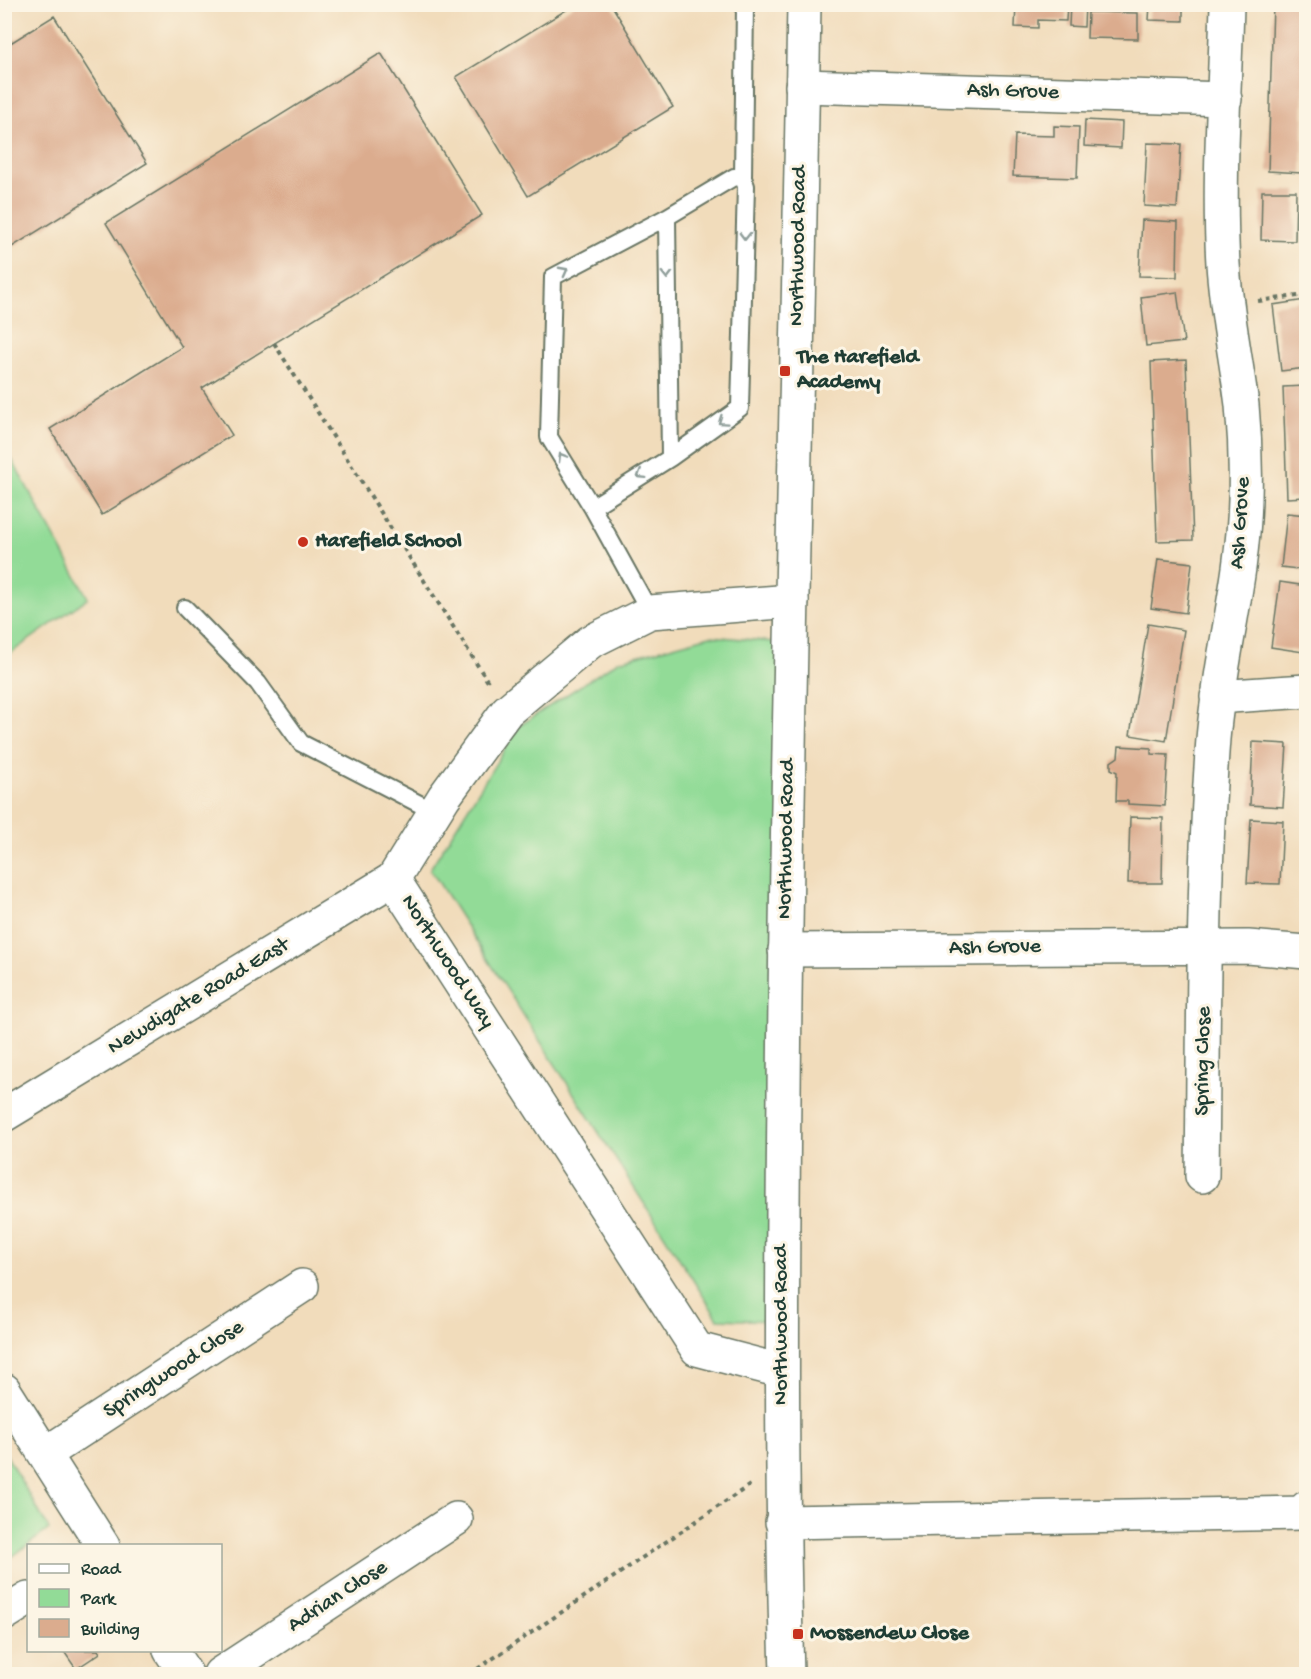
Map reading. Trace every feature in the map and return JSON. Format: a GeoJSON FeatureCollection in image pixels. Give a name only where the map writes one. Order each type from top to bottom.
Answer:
{"type":"FeatureCollection","features":[{"type":"Feature","properties":{"kind":"street","name":"Northwood Road"},"geometry":{"type":"LineString","coordinates":[[787,1674],[782,1522],[785,950],[804,4]]}},
{"type":"Feature","properties":{"kind":"street","name":"Ash Grove"},"geometry":{"type":"LineString","coordinates":[[1205,946],[1206,861],[1217,697],[1242,549],[1245,502],[1246,455],[1242,407],[1223,264],[1227,4]]}},
{"type":"Feature","properties":{"kind":"street","name":"Ash Grove"},"geometry":{"type":"LineString","coordinates":[[802,86],[1225,99]]}},
{"type":"Feature","properties":{"kind":"street","name":"Northwood Way"},"geometry":{"type":"LineString","coordinates":[[782,1371],[697,1349],[393,879],[435,812],[507,711],[590,642],[650,612],[792,601]]}},
{"type":"Feature","properties":{"kind":"street"},"geometry":{"type":"LineString","coordinates":[[1217,697],[1306,691]]}},
{"type":"Feature","properties":{"kind":"street","name":"Newdigate Road East"},"geometry":{"type":"LineString","coordinates":[[4,1115],[393,879]]}},
{"type":"Feature","properties":{"kind":"street","name":"Spring Close"},"geometry":{"type":"LineString","coordinates":[[1202,1176],[1205,946]]}},
{"type":"Feature","properties":{"kind":"street","name":"Ash Grove"},"geometry":{"type":"LineString","coordinates":[[785,950],[1248,946],[1306,952]]}},
{"type":"Feature","properties":{"kind":"street","name":"Springwood Close"},"geometry":{"type":"LineString","coordinates":[[45,1454],[302,1286]]}},
{"type":"Feature","properties":{"kind":"street"},"geometry":{"type":"LineString","coordinates":[[4,1390],[102,1544]]}},
{"type":"Feature","properties":{"kind":"street"},"geometry":{"type":"LineString","coordinates":[[782,1522],[1304,1513],[1306,1508]]}},
{"type":"Feature","properties":{"kind":"street","name":"Adrian Close"},"geometry":{"type":"LineString","coordinates":[[220,1674],[456,1519]]}},
{"type":"Feature","properties":{"kind":"street"},"geometry":{"type":"LineString","coordinates":[[4,1614],[27,1600]]}},
{"type":"Feature","properties":{"kind":"street"},"geometry":{"type":"LineString","coordinates":[[171,1652],[186,1674]]}},
{"type":"Feature","properties":{"kind":"lane"},"geometry":{"type":"LineString","coordinates":[[592,507],[669,458],[740,408],[746,186],[742,178],[745,4]]}},
{"type":"Feature","properties":{"kind":"lane"},"geometry":{"type":"LineString","coordinates":[[650,612],[592,507],[549,437],[553,277],[667,217],[734,177],[742,178]]}},
{"type":"Feature","properties":{"kind":"lane"},"geometry":{"type":"LineString","coordinates":[[667,217],[669,458]]}},
{"type":"Feature","properties":{"kind":"lane"},"geometry":{"type":"LineString","coordinates":[[185,608],[258,683],[300,743],[435,812]]}},
{"type":"Feature","properties":{"kind":"path"},"geometry":{"type":"LineString","coordinates":[[1227,305],[1306,295]]}},
{"type":"Feature","properties":{"kind":"path"},"geometry":{"type":"LineString","coordinates":[[274,343],[507,711]]}},
{"type":"Feature","properties":{"kind":"path"},"geometry":{"type":"LineString","coordinates":[[470,1674],[782,1463]]}},
{"type":"Feature","properties":{"kind":"green space"},"geometry":{"type":"Polygon","coordinates":[[[5,447],[88,598],[4,657],[5,447]]]}},
{"type":"Feature","properties":{"kind":"green space"},"geometry":{"type":"Polygon","coordinates":[[[710,636],[785,643],[774,1321],[718,1319],[430,869],[519,726],[618,661],[710,636]]]}},
{"type":"Feature","properties":{"kind":"green space"},"geometry":{"type":"Polygon","coordinates":[[[5,1453],[49,1529],[4,1562],[5,1453]]]}},
{"type":"Feature","properties":{"kind":"building"},"geometry":{"type":"Polygon","coordinates":[[[576,4],[611,4],[673,107],[528,196],[456,77],[576,4]]]}},
{"type":"Feature","properties":{"kind":"building"},"geometry":{"type":"Polygon","coordinates":[[[1016,4],[1067,4],[1066,21],[1038,20],[1038,28],[1015,27],[1016,4]]]}},
{"type":"Feature","properties":{"kind":"building"},"geometry":{"type":"Polygon","coordinates":[[[1070,4],[1085,4],[1084,27],[1069,26],[1070,4]]]}},
{"type":"Feature","properties":{"kind":"building"},"geometry":{"type":"Polygon","coordinates":[[[1150,4],[1183,4],[1183,21],[1149,20],[1150,4]]]}},
{"type":"Feature","properties":{"kind":"building"},"geometry":{"type":"Polygon","coordinates":[[[1273,4],[1306,4],[1302,173],[1268,171],[1273,4]]]}},
{"type":"Feature","properties":{"kind":"building"},"geometry":{"type":"Polygon","coordinates":[[[1088,12],[1138,13],[1138,39],[1087,38],[1088,12]]]}},
{"type":"Feature","properties":{"kind":"building"},"geometry":{"type":"Polygon","coordinates":[[[54,16],[147,163],[4,252],[4,47],[54,16]]]}},
{"type":"Feature","properties":{"kind":"building"},"geometry":{"type":"Polygon","coordinates":[[[381,53],[482,215],[202,388],[232,435],[102,515],[50,429],[182,347],[106,223],[381,53]]]}},
{"type":"Feature","properties":{"kind":"building"},"geometry":{"type":"Polygon","coordinates":[[[1085,120],[1122,122],[1121,148],[1084,146],[1085,120]]]}},
{"type":"Feature","properties":{"kind":"building"},"geometry":{"type":"Polygon","coordinates":[[[1054,126],[1079,127],[1077,178],[1013,176],[1015,135],[1054,136],[1054,126]]]}},
{"type":"Feature","properties":{"kind":"building"},"geometry":{"type":"Polygon","coordinates":[[[1147,143],[1181,144],[1177,208],[1144,206],[1147,143]]]}},
{"type":"Feature","properties":{"kind":"building"},"geometry":{"type":"Polygon","coordinates":[[[1262,191],[1296,191],[1295,241],[1261,240],[1262,191]]]}},
{"type":"Feature","properties":{"kind":"building"},"geometry":{"type":"Polygon","coordinates":[[[1142,220],[1178,222],[1177,277],[1139,276],[1142,220]]]}},
{"type":"Feature","properties":{"kind":"building"},"geometry":{"type":"Polygon","coordinates":[[[1177,292],[1184,342],[1146,346],[1141,297],[1177,292]]]}},
{"type":"Feature","properties":{"kind":"building"},"geometry":{"type":"Polygon","coordinates":[[[1305,300],[1306,368],[1281,371],[1273,305],[1305,300]]]}},
{"type":"Feature","properties":{"kind":"building"},"geometry":{"type":"Polygon","coordinates":[[[1186,360],[1193,540],[1157,541],[1151,362],[1186,360]]]}},
{"type":"Feature","properties":{"kind":"building"},"geometry":{"type":"Polygon","coordinates":[[[1306,386],[1306,497],[1287,498],[1283,387],[1306,386]]]}},
{"type":"Feature","properties":{"kind":"building"},"geometry":{"type":"Polygon","coordinates":[[[1287,513],[1306,515],[1306,570],[1281,567],[1287,513]]]}},
{"type":"Feature","properties":{"kind":"building"},"geometry":{"type":"Polygon","coordinates":[[[1158,559],[1192,563],[1186,613],[1151,608],[1158,559]]]}},
{"type":"Feature","properties":{"kind":"building"},"geometry":{"type":"Polygon","coordinates":[[[1280,582],[1306,586],[1306,629],[1303,652],[1271,647],[1280,582]]]}},
{"type":"Feature","properties":{"kind":"building"},"geometry":{"type":"Polygon","coordinates":[[[1148,624],[1184,630],[1166,741],[1130,735],[1148,624]]]}},
{"type":"Feature","properties":{"kind":"building"},"geometry":{"type":"Polygon","coordinates":[[[1253,742],[1287,744],[1283,807],[1250,805],[1253,742]]]}},
{"type":"Feature","properties":{"kind":"building"},"geometry":{"type":"Polygon","coordinates":[[[1119,746],[1151,748],[1151,754],[1168,755],[1165,806],[1116,801],[1117,772],[1111,769],[1111,762],[1118,757],[1119,746]]]}},
{"type":"Feature","properties":{"kind":"building"},"geometry":{"type":"Polygon","coordinates":[[[1130,817],[1163,818],[1162,883],[1128,883],[1130,817]]]}},
{"type":"Feature","properties":{"kind":"building"},"geometry":{"type":"Polygon","coordinates":[[[1251,819],[1283,821],[1280,884],[1247,883],[1251,819]]]}},
{"type":"Feature","properties":{"kind":"building"},"geometry":{"type":"Polygon","coordinates":[[[64,1652],[99,1652],[100,1653],[76,1669],[64,1652]]]}},
{"type":"Feature","properties":{"kind":"place","name":"The Harefield Academy"},"geometry":{"type":"Point","coordinates":[785,371]}},
{"type":"Feature","properties":{"kind":"place","name":"Harefield School"},"geometry":{"type":"Point","coordinates":[303,542]}},
{"type":"Feature","properties":{"kind":"place","name":"Mossendew Close"},"geometry":{"type":"Point","coordinates":[798,1634]}}]}
